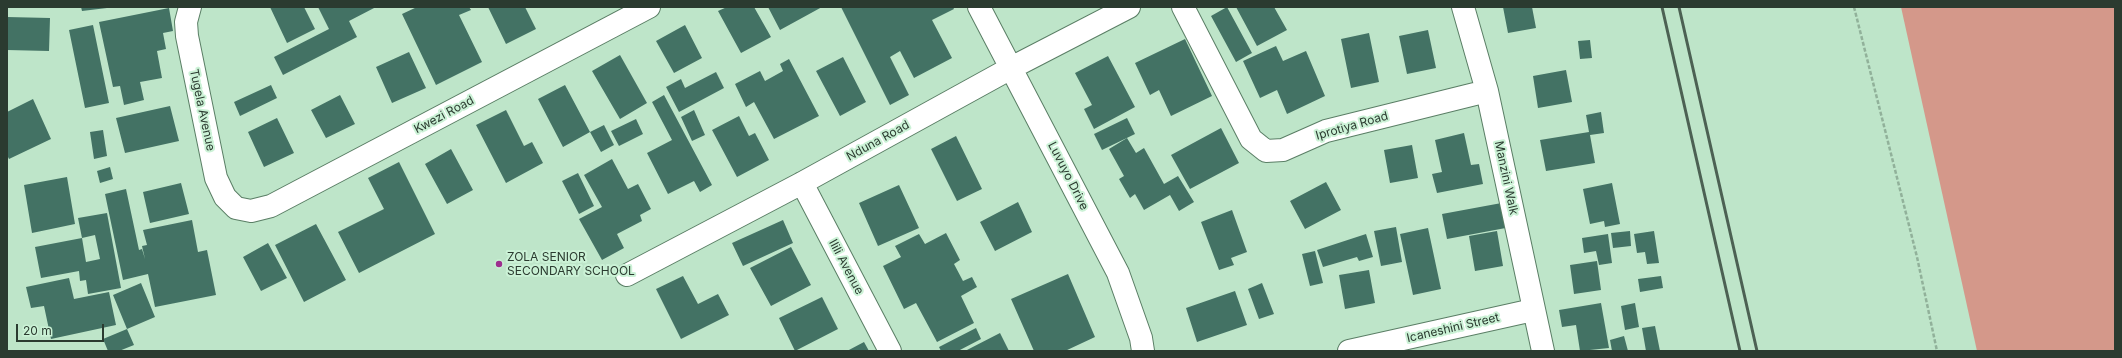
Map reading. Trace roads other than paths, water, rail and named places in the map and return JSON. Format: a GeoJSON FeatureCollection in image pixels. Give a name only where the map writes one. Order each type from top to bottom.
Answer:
{"type":"FeatureCollection","features":[{"type":"Feature","properties":{"kind":"street","name":"Tugela Avenue"},"geometry":{"type":"LineString","coordinates":[[190,7],[186,22],[187,36],[216,178],[225,197],[236,208]]}},
{"type":"Feature","properties":{"kind":"street","name":"Kwezi Road"},"geometry":{"type":"LineString","coordinates":[[236,208],[252,211],[271,206],[649,7]]}},
{"type":"Feature","properties":{"kind":"street","name":"Luvuyo Drive"},"geometry":{"type":"LineString","coordinates":[[979,7],[1118,273],[1141,338],[1143,351]]}},
{"type":"Feature","properties":{"kind":"street","name":"Nduna Road"},"geometry":{"type":"LineString","coordinates":[[627,275],[802,183],[1011,68],[1129,7]]}},
{"type":"Feature","properties":{"kind":"street","name":"Iprotiya Road"},"geometry":{"type":"LineString","coordinates":[[1183,7],[1251,139],[1266,151],[1282,150],[1326,131],[1487,91]]}},
{"type":"Feature","properties":{"kind":"street","name":"Manzini Walk"},"geometry":{"type":"LineString","coordinates":[[1463,7],[1487,91],[1514,211],[1542,351]]}},
{"type":"Feature","properties":{"kind":"street","name":"Ilili Avenue"},"geometry":{"type":"LineString","coordinates":[[802,183],[890,351]]}},
{"type":"Feature","properties":{"kind":"street","name":"Icaneshini Street"},"geometry":{"type":"LineString","coordinates":[[1349,351],[1533,310]]}},
{"type":"Feature","properties":{"kind":"railway"},"geometry":{"type":"LineString","coordinates":[[1662,7],[1740,351]]}},
{"type":"Feature","properties":{"kind":"railway"},"geometry":{"type":"LineString","coordinates":[[1679,7],[1757,351]]}},
{"type":"Feature","properties":{"kind":"place","name":"ZOLA SENIOR SECONDARY SCHOOL"},"geometry":{"type":"Point","coordinates":[499,264]}}]}
